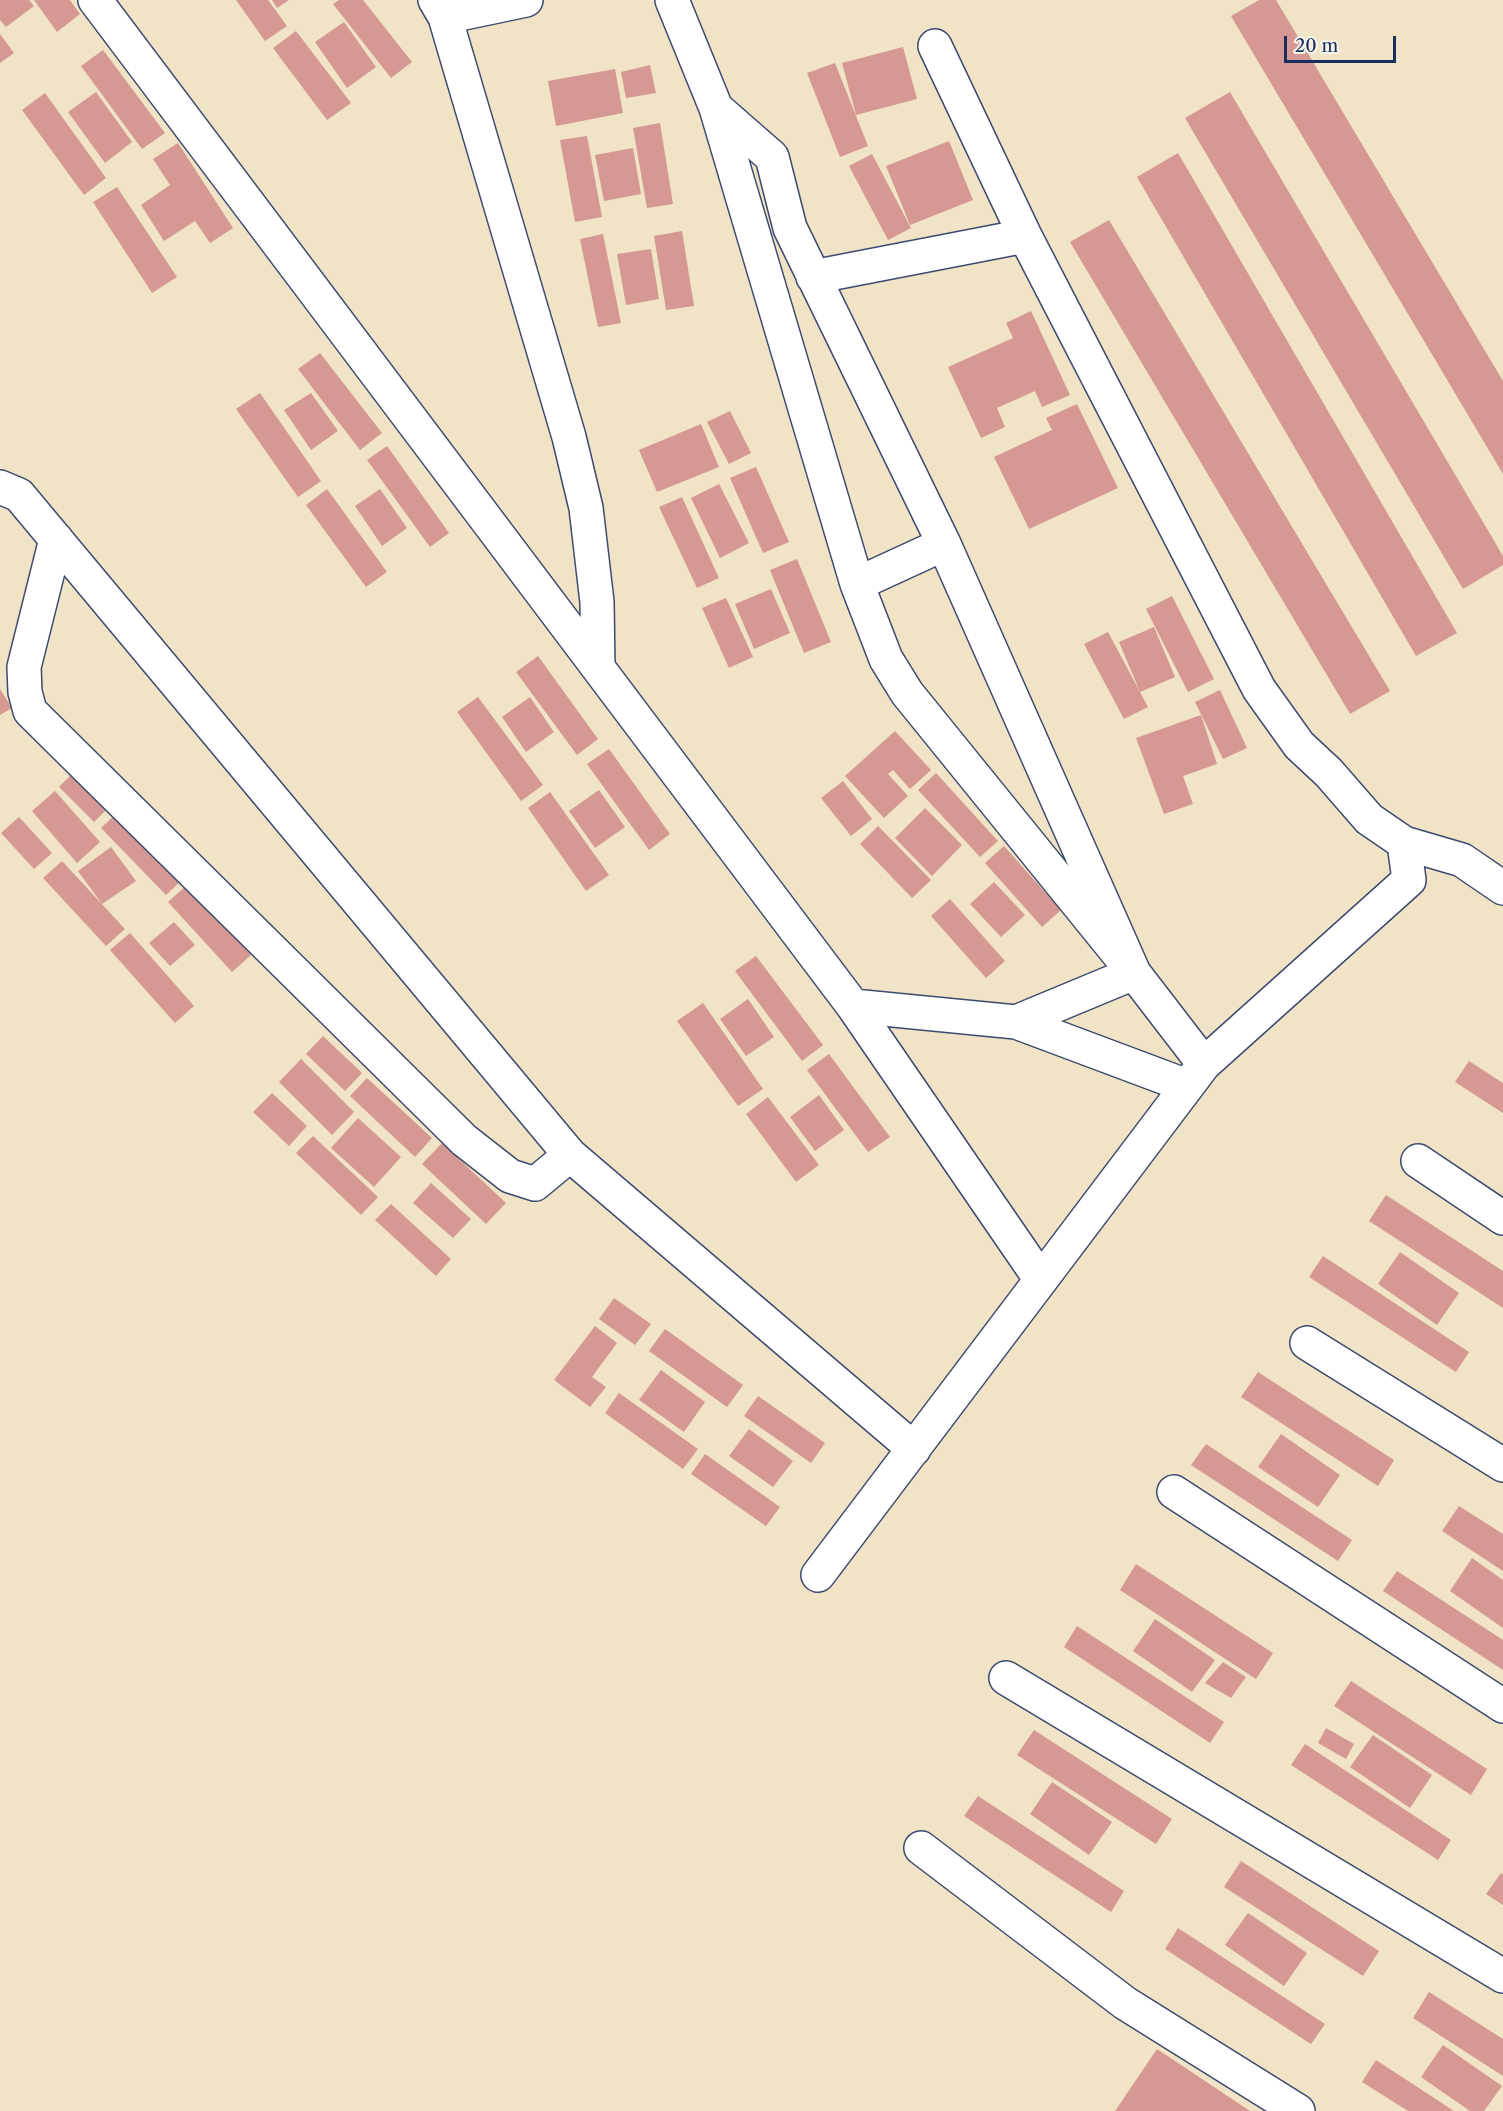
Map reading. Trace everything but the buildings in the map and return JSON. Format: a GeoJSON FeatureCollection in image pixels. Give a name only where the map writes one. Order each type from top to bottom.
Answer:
{"type":"FeatureCollection","features":[{"type":"Feature","properties":{"kind":"street"},"geometry":{"type":"LineString","coordinates":[[94,0],[853,1006],[1041,1280]]}},
{"type":"Feature","properties":{"kind":"street"},"geometry":{"type":"LineString","coordinates":[[526,0],[440,8],[572,447],[587,519],[597,602],[598,667]]}},
{"type":"Feature","properties":{"kind":"street"},"geometry":{"type":"LineString","coordinates":[[672,0],[716,108],[857,584],[886,659],[908,693],[1134,973]]}},
{"type":"Feature","properties":{"kind":"street"},"geometry":{"type":"LineString","coordinates":[[935,46],[1025,236],[1259,689],[1299,745],[1329,773],[1369,819],[1404,843],[1462,861],[1503,888]]}},
{"type":"Feature","properties":{"kind":"street"},"geometry":{"type":"LineString","coordinates":[[716,108],[772,157],[790,228],[944,544],[1134,973],[1196,1075]]}},
{"type":"Feature","properties":{"kind":"street"},"geometry":{"type":"LineString","coordinates":[[813,277],[1025,236]]}},
{"type":"Feature","properties":{"kind":"street"},"geometry":{"type":"LineString","coordinates":[[0,487],[19,495],[570,1155],[914,1449]]}},
{"type":"Feature","properties":{"kind":"street"},"geometry":{"type":"LineString","coordinates":[[56,539],[24,667],[25,692],[30,711],[464,1140],[510,1176],[535,1184],[570,1155]]}},
{"type":"Feature","properties":{"kind":"street"},"geometry":{"type":"LineString","coordinates":[[857,584],[944,544]]}},
{"type":"Feature","properties":{"kind":"street"},"geometry":{"type":"LineString","coordinates":[[1404,843],[1409,880]]}},
{"type":"Feature","properties":{"kind":"street"},"geometry":{"type":"LineString","coordinates":[[818,1575],[1196,1075],[1409,880],[1462,861]]}},
{"type":"Feature","properties":{"kind":"street"},"geometry":{"type":"LineString","coordinates":[[1016,1022],[1134,973]]}},
{"type":"Feature","properties":{"kind":"street"},"geometry":{"type":"LineString","coordinates":[[853,1006],[1016,1022],[1196,1075]]}},
{"type":"Feature","properties":{"kind":"street"},"geometry":{"type":"LineString","coordinates":[[1418,1161],[1503,1218]]}},
{"type":"Feature","properties":{"kind":"street"},"geometry":{"type":"LineString","coordinates":[[1306,1343],[1503,1465]]}},
{"type":"Feature","properties":{"kind":"street"},"geometry":{"type":"LineString","coordinates":[[1174,1492],[1503,1706]]}},
{"type":"Feature","properties":{"kind":"street"},"geometry":{"type":"LineString","coordinates":[[1006,1678],[1503,1976]]}},
{"type":"Feature","properties":{"kind":"street"},"geometry":{"type":"LineString","coordinates":[[921,1848],[1125,2003],[1298,2111]]}}]}
